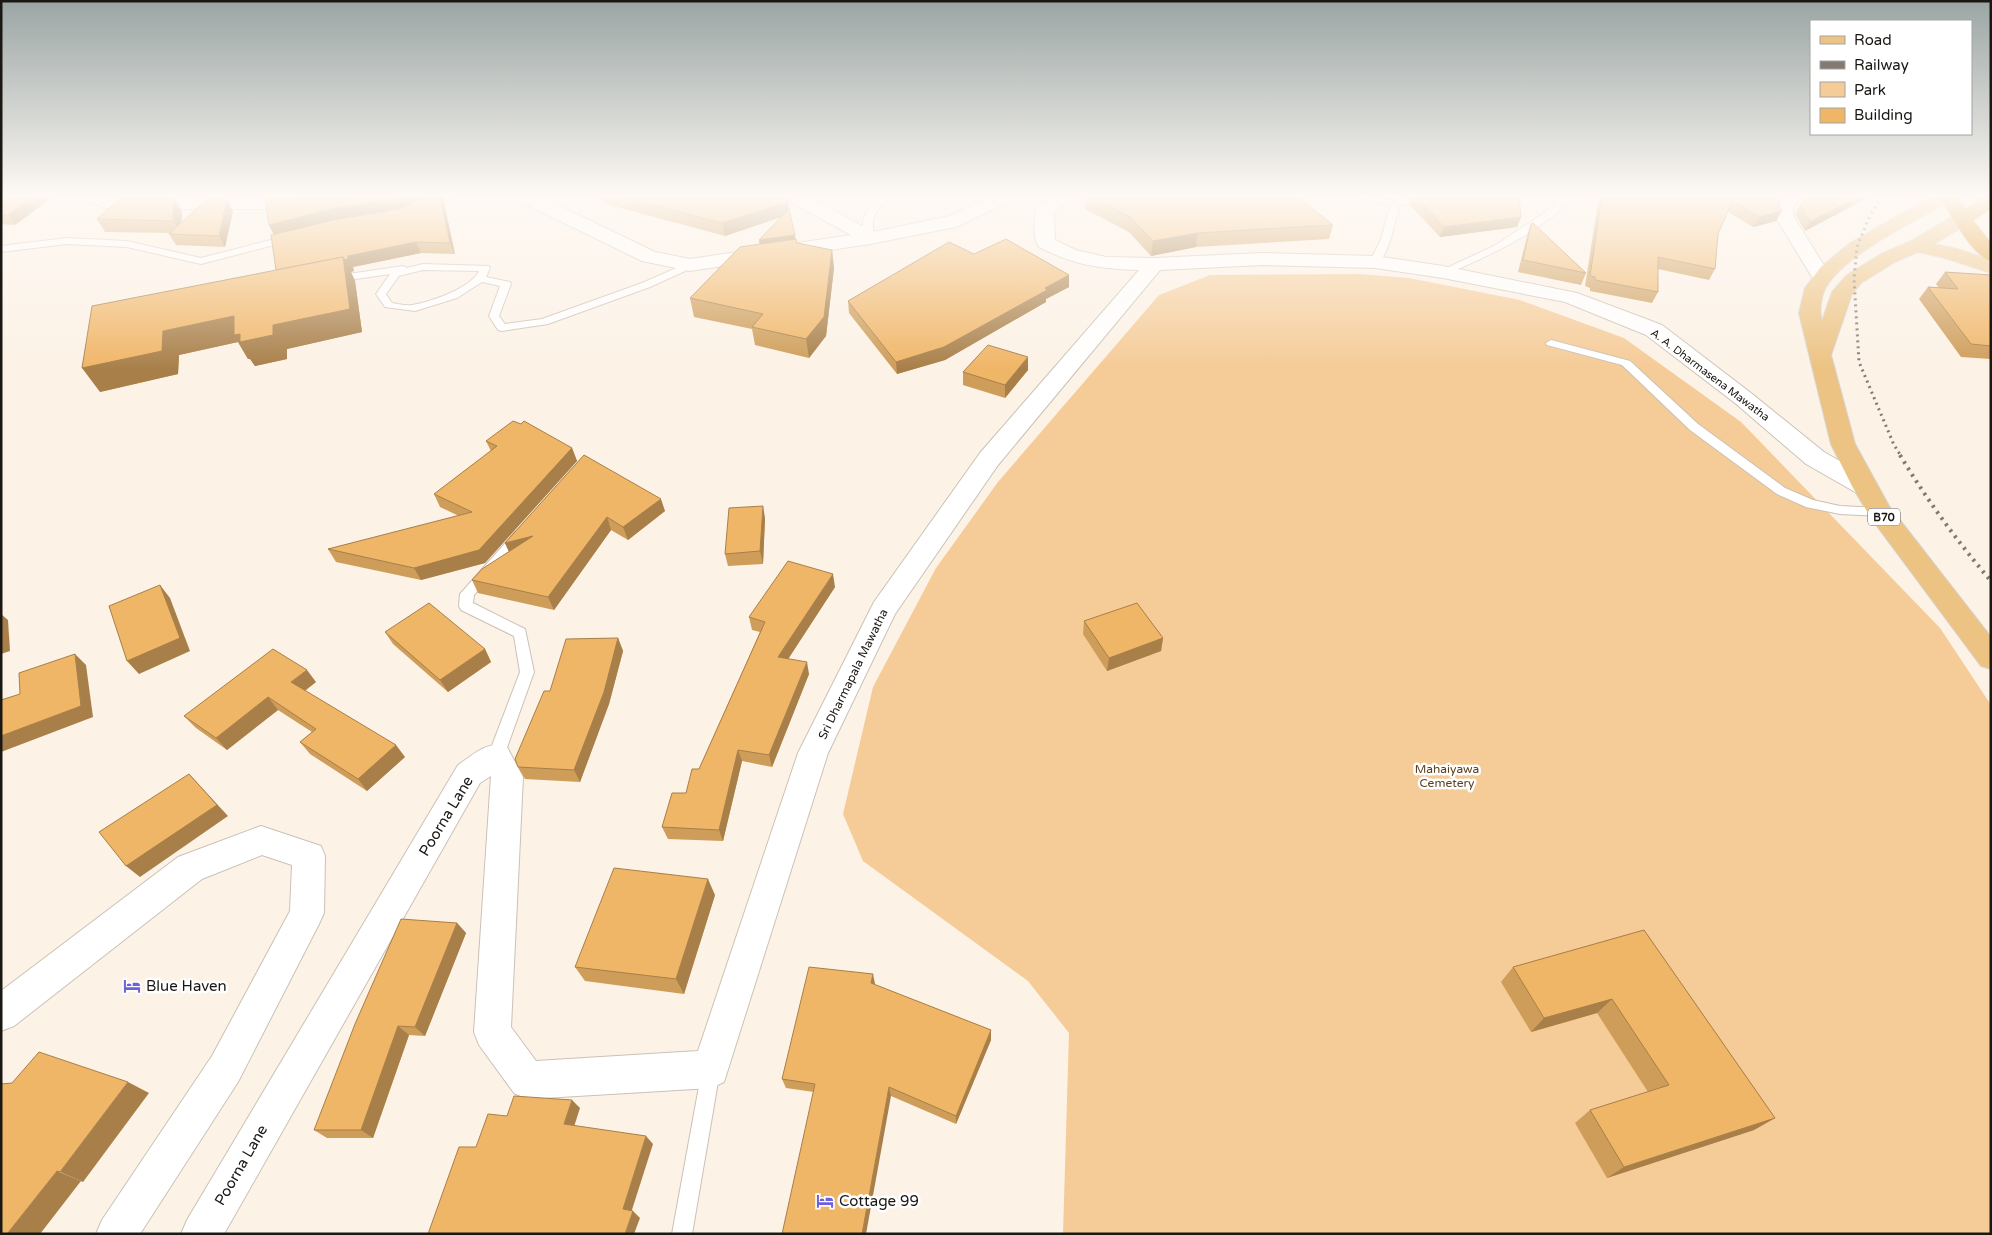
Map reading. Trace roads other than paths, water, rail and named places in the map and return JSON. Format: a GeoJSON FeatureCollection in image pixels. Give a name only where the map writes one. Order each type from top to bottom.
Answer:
{"type":"FeatureCollection","features":[{"type":"Feature","properties":{"kind":"main road","name":"B70"},"geometry":{"type":"LineString","coordinates":[[1850,254],[1822,278],[1815,288],[1809,312],[1843,444],[1864,486],[1880,512],[1991,658]]}},
{"type":"Feature","properties":{"kind":"main road"},"geometry":{"type":"LineString","coordinates":[[1821,353],[1842,292],[1854,279],[1898,254]]}},
{"type":"Feature","properties":{"kind":"main road"},"geometry":{"type":"LineString","coordinates":[[1952,254],[1991,267]]}},
{"type":"Feature","properties":{"kind":"street"},"geometry":{"type":"LineString","coordinates":[[642,254],[649,257],[690,265],[766,254]]}},
{"type":"Feature","properties":{"kind":"street","name":"A. A. Dharmasena Mawatha"},"geometry":{"type":"LineString","coordinates":[[1067,254],[1106,263],[1154,264],[1263,259],[1375,262],[1443,272],[1570,297],[1654,330],[1743,398],[1815,458],[1864,486]]}},
{"type":"Feature","properties":{"kind":"street"},"geometry":{"type":"LineString","coordinates":[[1807,254],[1822,278]]}},
{"type":"Feature","properties":{"kind":"street","name":"Sri Dharmapala Mawatha"},"geometry":{"type":"LineString","coordinates":[[711,1070],[813,753],[884,609],[989,459],[1154,264]]}},
{"type":"Feature","properties":{"kind":"street"},"geometry":{"type":"LineString","coordinates":[[496,756],[508,777],[492,1032],[527,1080],[711,1070]]}},
{"type":"Feature","properties":{"kind":"street","name":"Poorna Lane"},"geometry":{"type":"LineString","coordinates":[[200,1234],[469,774],[496,756]]}},
{"type":"Feature","properties":{"kind":"street"},"geometry":{"type":"LineString","coordinates":[[1,1013],[190,868],[261,840],[309,856],[307,913],[225,1070],[116,1234]]}},
{"type":"Feature","properties":{"kind":"lane"},"geometry":{"type":"LineString","coordinates":[[169,254],[201,261],[230,254]]}},
{"type":"Feature","properties":{"kind":"lane"},"geometry":{"type":"LineString","coordinates":[[1375,262],[1379,254]]}},
{"type":"Feature","properties":{"kind":"lane"},"geometry":{"type":"LineString","coordinates":[[1443,272],[1484,254]]}},
{"type":"Feature","properties":{"kind":"lane"},"geometry":{"type":"LineString","coordinates":[[480,280],[506,284],[494,316],[502,328],[544,322],[646,285],[690,265]]}},
{"type":"Feature","properties":{"kind":"lane"},"geometry":{"type":"LineString","coordinates":[[329,281],[368,273],[423,266],[485,268],[480,280],[454,296],[411,309],[389,305],[381,294],[395,274],[423,266]]}},
{"type":"Feature","properties":{"kind":"lane"},"geometry":{"type":"LineString","coordinates":[[1551,343],[1626,363],[1694,427],[1781,491],[1810,504],[1880,512]]}},
{"type":"Feature","properties":{"kind":"lane"},"geometry":{"type":"LineString","coordinates":[[496,756],[527,672],[520,633],[466,606],[467,594],[531,522]]}},
{"type":"Feature","properties":{"kind":"lane"},"geometry":{"type":"LineString","coordinates":[[682,1234],[711,1070]]}},
{"type":"Feature","properties":{"kind":"railway"},"geometry":{"type":"LineString","coordinates":[[1856,254],[1854,279],[1859,362],[1894,445],[1901,456]]}},
{"type":"Feature","properties":{"kind":"railway"},"geometry":{"type":"LineString","coordinates":[[1900,455],[1943,520],[1991,581]]}},
{"type":"Feature","properties":{"kind":"place","name":"Blue Haven"},"geometry":{"type":"Point","coordinates":[132,986]}},
{"type":"Feature","properties":{"kind":"place","name":"Cottage 99"},"geometry":{"type":"Point","coordinates":[825,1201]}},
{"type":"Feature","properties":{"kind":"park label","name":"Mahaiyawa Cemetery"},"geometry":{"type":"Point","coordinates":[1447,776]}}]}
